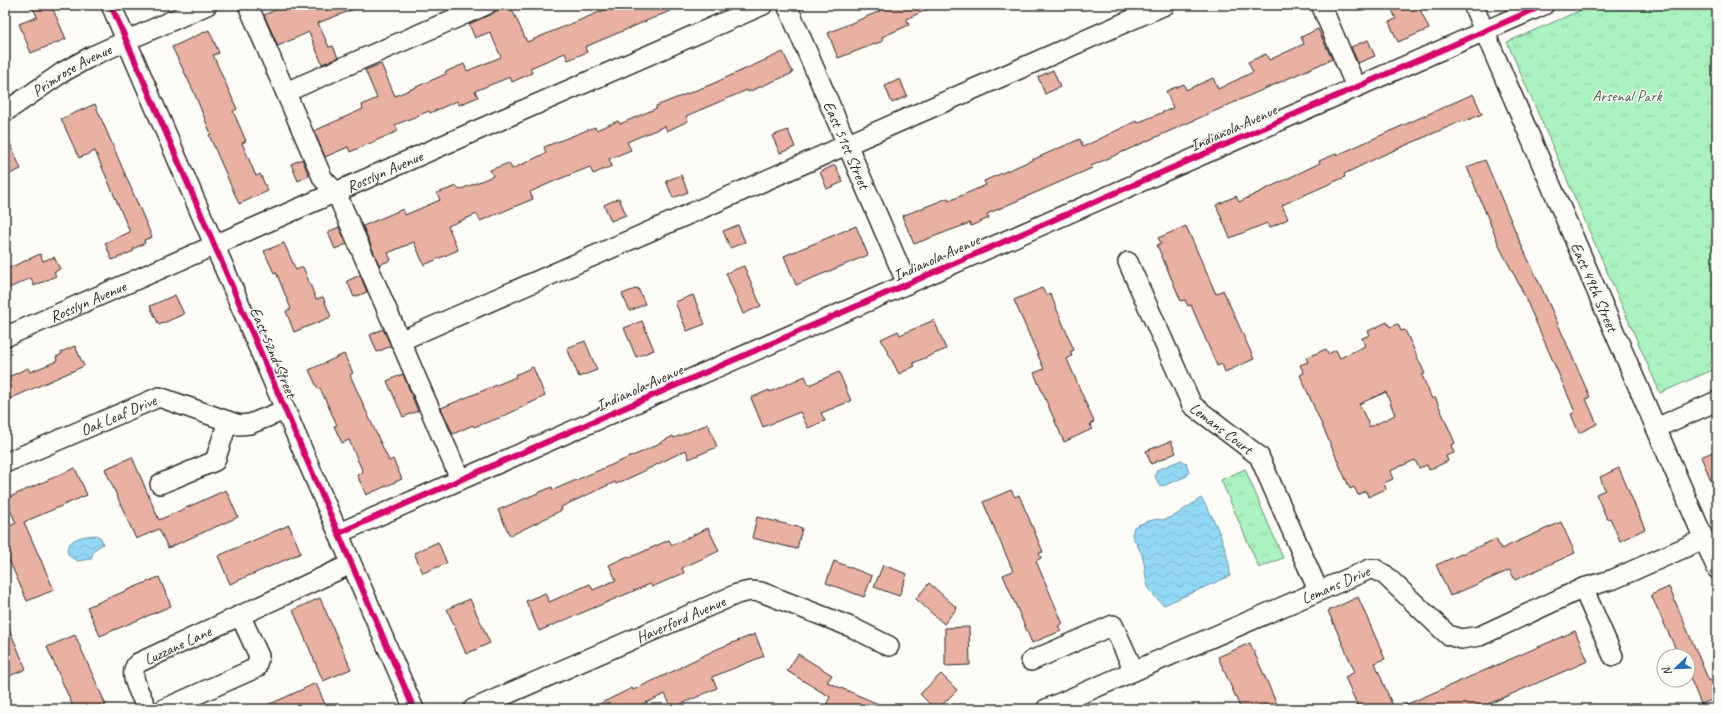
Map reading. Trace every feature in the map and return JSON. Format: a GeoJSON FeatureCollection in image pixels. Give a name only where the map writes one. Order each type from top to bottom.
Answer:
{"type":"FeatureCollection","features":[{"type":"Feature","properties":{"kind":"street","name":"East 52nd Street"},"geometry":{"type":"LineString","coordinates":[[111,5],[414,709]]}},
{"type":"Feature","properties":{"kind":"street","name":"Primrose Avenue"},"geometry":{"type":"LineString","coordinates":[[5,112],[72,67],[207,5]]}},
{"type":"Feature","properties":{"kind":"street"},"geometry":{"type":"LineString","coordinates":[[248,5],[323,179],[336,192],[460,479]]}},
{"type":"Feature","properties":{"kind":"street"},"geometry":{"type":"LineString","coordinates":[[286,92],[486,5]]}},
{"type":"Feature","properties":{"kind":"street","name":"Rosslyn Avenue"},"geometry":{"type":"LineString","coordinates":[[5,337],[763,5]]}},
{"type":"Feature","properties":{"kind":"street","name":"East 51st Street"},"geometry":{"type":"LineString","coordinates":[[787,5],[907,284]]}},
{"type":"Feature","properties":{"kind":"street"},"geometry":{"type":"LineString","coordinates":[[400,341],[1165,5]]}},
{"type":"Feature","properties":{"kind":"street"},"geometry":{"type":"LineString","coordinates":[[1321,5],[1356,87]]}},
{"type":"Feature","properties":{"kind":"street","name":"East 49th Street"},"geometry":{"type":"LineString","coordinates":[[1473,5],[1717,569]]}},
{"type":"Feature","properties":{"kind":"street","name":"Indianola Avenue"},"geometry":{"type":"LineString","coordinates":[[339,532],[1544,5]]}},
{"type":"Feature","properties":{"kind":"street","name":"Lemans Court"},"geometry":{"type":"LineString","coordinates":[[1128,262],[1192,405],[1259,456],[1318,590]]}},
{"type":"Feature","properties":{"kind":"street","name":"Oak Leaf Drive"},"geometry":{"type":"LineString","coordinates":[[5,463],[159,397],[228,421]]}},
{"type":"Feature","properties":{"kind":"street"},"geometry":{"type":"LineString","coordinates":[[1656,428],[1717,401]]}},
{"type":"Feature","properties":{"kind":"street"},"geometry":{"type":"LineString","coordinates":[[160,484],[215,461],[228,421],[239,425],[250,424],[285,410]]}},
{"type":"Feature","properties":{"kind":"street"},"geometry":{"type":"LineString","coordinates":[[1613,656],[1583,588],[1614,579],[1704,539]]}},
{"type":"Feature","properties":{"kind":"street","name":"Luzzane Lane"},"geometry":{"type":"LineString","coordinates":[[147,709],[133,676],[135,666],[240,615],[351,564]]}},
{"type":"Feature","properties":{"kind":"street","name":"Lemans Drive"},"geometry":{"type":"LineString","coordinates":[[1046,709],[1365,570],[1375,569],[1385,575],[1448,635],[1466,640],[1480,636],[1583,588]]}},
{"type":"Feature","properties":{"kind":"street","name":"Haverford Avenue"},"geometry":{"type":"LineString","coordinates":[[473,709],[737,594],[750,591],[761,592],[851,627],[889,646]]}},
{"type":"Feature","properties":{"kind":"street"},"geometry":{"type":"LineString","coordinates":[[164,709],[256,668],[259,656],[240,615]]}},
{"type":"Feature","properties":{"kind":"street"},"geometry":{"type":"LineString","coordinates":[[1031,661],[1113,625],[1134,671]]}},
{"type":"Feature","properties":{"kind":"green space","name":"Arsenal Park"},"geometry":{"type":"Polygon","coordinates":[[[1593,5],[1717,5],[1717,368],[1660,393],[1507,42],[1593,5]]]}},
{"type":"Feature","properties":{"kind":"green space"},"geometry":{"type":"Polygon","coordinates":[[[1245,469],[1283,558],[1259,568],[1221,480],[1245,469]]]}},
{"type":"Feature","properties":{"kind":"water"},"geometry":{"type":"Polygon","coordinates":[[[1181,460],[1186,463],[1189,471],[1187,476],[1163,486],[1159,485],[1155,476],[1157,470],[1181,460]]]}},
{"type":"Feature","properties":{"kind":"water"},"geometry":{"type":"Polygon","coordinates":[[[1201,498],[1211,515],[1224,546],[1230,576],[1164,605],[1156,598],[1148,587],[1142,555],[1132,535],[1134,527],[1145,522],[1157,519],[1163,520],[1176,515],[1201,498]]]}},
{"type":"Feature","properties":{"kind":"water"},"geometry":{"type":"Polygon","coordinates":[[[96,535],[101,538],[103,544],[94,550],[91,559],[78,561],[69,556],[67,550],[71,542],[78,538],[96,535]]]}},
{"type":"Feature","properties":{"kind":"building"},"geometry":{"type":"Polygon","coordinates":[[[32,5],[51,5],[66,39],[31,53],[19,24],[37,17],[32,5]]]}},
{"type":"Feature","properties":{"kind":"building"},"geometry":{"type":"Polygon","coordinates":[[[286,5],[362,6],[318,23],[329,47],[333,46],[338,58],[322,64],[309,32],[278,46],[264,15],[286,5]]]}},
{"type":"Feature","properties":{"kind":"building"},"geometry":{"type":"Polygon","coordinates":[[[510,5],[527,42],[609,8],[608,5],[684,5],[585,47],[587,52],[568,60],[565,53],[530,68],[532,73],[512,82],[510,77],[475,91],[478,97],[459,105],[457,101],[430,113],[429,111],[395,125],[398,131],[350,152],[348,147],[325,157],[314,131],[363,109],[362,105],[377,98],[365,70],[381,64],[395,96],[446,74],[445,72],[464,64],[467,71],[501,57],[490,32],[475,38],[469,24],[510,5]]]}},
{"type":"Feature","properties":{"kind":"building"},"geometry":{"type":"Polygon","coordinates":[[[888,5],[938,5],[906,19],[909,25],[882,37],[883,41],[838,58],[828,33],[880,11],[879,9],[888,5]]]}},
{"type":"Feature","properties":{"kind":"building"},"geometry":{"type":"Polygon","coordinates":[[[1390,5],[1418,5],[1429,29],[1398,42],[1389,22],[1396,19],[1390,5]]]}},
{"type":"Feature","properties":{"kind":"building"},"geometry":{"type":"Polygon","coordinates":[[[1318,29],[1332,59],[987,214],[989,218],[971,226],[970,223],[914,244],[902,216],[948,198],[949,201],[986,185],[984,181],[1080,139],[1083,147],[1136,121],[1137,123],[1173,108],[1166,91],[1184,84],[1186,90],[1213,78],[1218,89],[1253,72],[1248,62],[1266,54],[1269,60],[1304,44],[1301,37],[1318,29]]]}},
{"type":"Feature","properties":{"kind":"building"},"geometry":{"type":"Polygon","coordinates":[[[209,30],[219,53],[213,55],[237,109],[233,111],[246,141],[242,143],[256,176],[260,174],[268,191],[239,204],[209,135],[211,134],[193,90],[172,47],[209,30]]]}},
{"type":"Feature","properties":{"kind":"building"},"geometry":{"type":"Polygon","coordinates":[[[1368,40],[1375,56],[1358,63],[1351,47],[1368,40]]]}},
{"type":"Feature","properties":{"kind":"building"},"geometry":{"type":"Polygon","coordinates":[[[783,52],[793,73],[748,92],[747,90],[686,116],[688,121],[667,131],[665,126],[627,142],[631,150],[609,159],[612,166],[593,174],[590,167],[530,192],[533,199],[480,221],[477,214],[448,226],[458,250],[424,265],[414,242],[388,253],[391,260],[379,265],[363,226],[403,209],[405,215],[440,200],[437,193],[457,186],[459,190],[493,176],[490,170],[509,163],[512,169],[546,153],[544,147],[595,127],[596,130],[618,121],[620,124],[657,108],[656,106],[712,84],[783,52]]]}},
{"type":"Feature","properties":{"kind":"building"},"geometry":{"type":"Polygon","coordinates":[[[1053,70],[1060,87],[1045,94],[1038,77],[1053,70]]]}},
{"type":"Feature","properties":{"kind":"building"},"geometry":{"type":"Polygon","coordinates":[[[900,79],[907,96],[892,103],[885,86],[900,79]]]}},
{"type":"Feature","properties":{"kind":"building"},"geometry":{"type":"Polygon","coordinates":[[[1473,94],[1482,114],[1463,122],[1462,121],[1381,156],[1344,174],[1345,177],[1282,205],[1288,219],[1269,228],[1267,223],[1230,238],[1216,205],[1236,196],[1239,202],[1320,163],[1319,161],[1336,154],[1337,155],[1473,94]]]}},
{"type":"Feature","properties":{"kind":"building"},"geometry":{"type":"Polygon","coordinates":[[[95,104],[152,237],[144,240],[145,243],[133,249],[134,251],[112,260],[105,243],[130,232],[95,151],[79,158],[61,119],[95,104]]]}},
{"type":"Feature","properties":{"kind":"building"},"geometry":{"type":"Polygon","coordinates":[[[788,130],[795,147],[780,153],[772,136],[788,130]]]}},
{"type":"Feature","properties":{"kind":"building"},"geometry":{"type":"Polygon","coordinates":[[[5,132],[21,169],[5,176],[5,132]]]}},
{"type":"Feature","properties":{"kind":"building"},"geometry":{"type":"Polygon","coordinates":[[[302,159],[309,176],[298,181],[291,164],[302,159]]]}},
{"type":"Feature","properties":{"kind":"building"},"geometry":{"type":"Polygon","coordinates":[[[1485,160],[1520,242],[1590,397],[1586,399],[1597,424],[1579,433],[1571,414],[1575,412],[1520,286],[1501,250],[1467,167],[1485,160]]]}},
{"type":"Feature","properties":{"kind":"building"},"geometry":{"type":"Polygon","coordinates":[[[835,165],[843,182],[827,189],[820,172],[835,165]]]}},
{"type":"Feature","properties":{"kind":"building"},"geometry":{"type":"Polygon","coordinates":[[[681,175],[688,192],[673,198],[666,181],[681,175]]]}},
{"type":"Feature","properties":{"kind":"building"},"geometry":{"type":"Polygon","coordinates":[[[619,198],[626,215],[611,221],[604,205],[619,198]]]}},
{"type":"Feature","properties":{"kind":"building"},"geometry":{"type":"Polygon","coordinates":[[[738,225],[745,242],[730,248],[723,231],[738,225]]]}},
{"type":"Feature","properties":{"kind":"building"},"geometry":{"type":"Polygon","coordinates":[[[856,226],[868,255],[796,285],[784,256],[856,226]]]}},
{"type":"Feature","properties":{"kind":"building"},"geometry":{"type":"Polygon","coordinates":[[[1186,226],[1216,294],[1223,290],[1254,359],[1225,372],[1222,364],[1217,366],[1191,305],[1188,306],[1185,300],[1181,301],[1157,245],[1161,243],[1158,238],[1186,226]]]}},
{"type":"Feature","properties":{"kind":"building"},"geometry":{"type":"Polygon","coordinates":[[[339,227],[347,244],[335,249],[328,232],[339,227]]]}},
{"type":"Feature","properties":{"kind":"building"},"geometry":{"type":"Polygon","coordinates":[[[284,243],[296,270],[303,267],[316,299],[323,297],[331,317],[294,332],[286,311],[291,309],[276,272],[274,273],[264,251],[284,243]]]}},
{"type":"Feature","properties":{"kind":"building"},"geometry":{"type":"Polygon","coordinates":[[[40,254],[43,261],[54,257],[60,269],[54,272],[56,276],[34,286],[31,278],[5,290],[5,270],[40,254]]]}},
{"type":"Feature","properties":{"kind":"building"},"geometry":{"type":"Polygon","coordinates":[[[744,266],[761,306],[743,314],[726,273],[744,266]]]}},
{"type":"Feature","properties":{"kind":"building"},"geometry":{"type":"Polygon","coordinates":[[[360,275],[367,292],[354,297],[347,281],[360,275]]]}},
{"type":"Feature","properties":{"kind":"building"},"geometry":{"type":"Polygon","coordinates":[[[638,288],[645,304],[630,311],[622,294],[638,288]]]}},
{"type":"Feature","properties":{"kind":"building"},"geometry":{"type":"Polygon","coordinates":[[[1042,288],[1046,295],[1050,293],[1074,350],[1070,352],[1072,356],[1067,359],[1094,422],[1090,424],[1092,429],[1064,442],[1034,373],[1044,369],[1014,300],[1042,288]]]}},
{"type":"Feature","properties":{"kind":"building"},"geometry":{"type":"Polygon","coordinates":[[[175,295],[184,314],[159,325],[150,306],[175,295]]]}},
{"type":"Feature","properties":{"kind":"building"},"geometry":{"type":"Polygon","coordinates":[[[693,295],[705,324],[687,331],[675,302],[693,295]]]}},
{"type":"Feature","properties":{"kind":"building"},"geometry":{"type":"Polygon","coordinates":[[[934,320],[946,349],[913,363],[915,366],[899,374],[881,339],[898,331],[900,335],[934,320]]]}},
{"type":"Feature","properties":{"kind":"building"},"geometry":{"type":"Polygon","coordinates":[[[642,321],[654,350],[636,357],[624,328],[642,321]]]}},
{"type":"Feature","properties":{"kind":"building"},"geometry":{"type":"Polygon","coordinates":[[[1387,322],[1390,327],[1398,324],[1401,331],[1405,330],[1425,374],[1422,375],[1432,399],[1435,397],[1455,443],[1451,445],[1454,453],[1446,456],[1448,461],[1429,470],[1427,465],[1419,468],[1415,460],[1390,471],[1393,479],[1384,483],[1386,489],[1368,497],[1366,491],[1358,495],[1354,487],[1350,489],[1300,375],[1304,373],[1300,365],[1308,362],[1306,358],[1326,349],[1328,354],[1336,350],[1340,358],[1365,346],[1362,338],[1370,335],[1368,331],[1387,322]],[[1386,392],[1359,404],[1370,427],[1395,415],[1386,392]]]}},
{"type":"Feature","properties":{"kind":"building"},"geometry":{"type":"Polygon","coordinates":[[[383,329],[391,346],[377,352],[370,335],[383,329]]]}},
{"type":"Feature","properties":{"kind":"building"},"geometry":{"type":"Polygon","coordinates":[[[585,341],[597,370],[579,377],[567,348],[585,341]]]}},
{"type":"Feature","properties":{"kind":"building"},"geometry":{"type":"Polygon","coordinates":[[[75,346],[84,366],[5,401],[5,386],[9,384],[6,378],[28,368],[30,372],[57,361],[56,357],[62,354],[61,352],[75,346]]]}},
{"type":"Feature","properties":{"kind":"building"},"geometry":{"type":"Polygon","coordinates":[[[344,354],[353,373],[350,375],[389,461],[393,459],[402,479],[366,495],[357,475],[363,472],[349,440],[342,443],[334,426],[337,425],[320,388],[318,389],[309,370],[344,354]]]}},
{"type":"Feature","properties":{"kind":"building"},"geometry":{"type":"Polygon","coordinates":[[[533,367],[545,396],[502,417],[474,427],[473,425],[453,434],[441,408],[516,377],[515,375],[533,367]]]}},
{"type":"Feature","properties":{"kind":"building"},"geometry":{"type":"Polygon","coordinates":[[[839,372],[851,401],[821,413],[825,421],[808,428],[800,412],[763,427],[751,398],[769,390],[770,392],[805,376],[809,385],[839,372]]]}},
{"type":"Feature","properties":{"kind":"building"},"geometry":{"type":"Polygon","coordinates":[[[403,374],[418,411],[403,417],[387,381],[403,374]]]}},
{"type":"Feature","properties":{"kind":"building"},"geometry":{"type":"Polygon","coordinates":[[[708,424],[717,447],[689,459],[686,450],[616,484],[615,482],[561,507],[562,510],[510,536],[498,510],[552,487],[553,490],[644,451],[673,436],[674,438],[708,424]]]}},
{"type":"Feature","properties":{"kind":"building"},"geometry":{"type":"Polygon","coordinates":[[[1171,441],[1176,453],[1151,464],[1146,451],[1171,441]]]}},
{"type":"Feature","properties":{"kind":"building"},"geometry":{"type":"Polygon","coordinates":[[[1717,450],[1717,494],[1701,457],[1717,450]]]}},
{"type":"Feature","properties":{"kind":"building"},"geometry":{"type":"Polygon","coordinates":[[[132,457],[159,520],[226,490],[238,517],[168,548],[159,529],[136,539],[105,469],[132,457]]]}},
{"type":"Feature","properties":{"kind":"building"},"geometry":{"type":"Polygon","coordinates":[[[75,468],[87,495],[24,522],[54,590],[27,601],[5,551],[5,528],[16,523],[5,499],[75,468]]]}},
{"type":"Feature","properties":{"kind":"building"},"geometry":{"type":"Polygon","coordinates":[[[1619,468],[1645,529],[1620,541],[1610,518],[1607,519],[1596,494],[1605,490],[1600,477],[1619,468]]]}},
{"type":"Feature","properties":{"kind":"building"},"geometry":{"type":"Polygon","coordinates":[[[1011,490],[1015,497],[1019,495],[1043,552],[1039,553],[1041,558],[1036,561],[1063,624],[1058,626],[1061,631],[1032,643],[1003,575],[1013,571],[983,502],[1011,490]]]}},
{"type":"Feature","properties":{"kind":"building"},"geometry":{"type":"Polygon","coordinates":[[[757,517],[802,528],[797,549],[752,538],[757,517]]]}},
{"type":"Feature","properties":{"kind":"building"},"geometry":{"type":"Polygon","coordinates":[[[1561,522],[1575,553],[1515,580],[1510,570],[1450,596],[1436,565],[1496,539],[1501,549],[1561,522]]]}},
{"type":"Feature","properties":{"kind":"building"},"geometry":{"type":"Polygon","coordinates":[[[289,525],[301,553],[230,584],[218,556],[289,525]]]}},
{"type":"Feature","properties":{"kind":"building"},"geometry":{"type":"Polygon","coordinates":[[[708,528],[719,551],[682,568],[684,573],[652,587],[650,584],[539,631],[526,601],[545,593],[549,602],[590,584],[593,590],[616,580],[609,565],[628,556],[629,558],[669,540],[672,545],[708,528]]]}},
{"type":"Feature","properties":{"kind":"building"},"geometry":{"type":"Polygon","coordinates":[[[438,542],[447,563],[423,573],[414,553],[438,542]]]}},
{"type":"Feature","properties":{"kind":"building"},"geometry":{"type":"Polygon","coordinates":[[[834,561],[872,576],[864,597],[826,583],[834,561]]]}},
{"type":"Feature","properties":{"kind":"building"},"geometry":{"type":"Polygon","coordinates":[[[883,565],[907,574],[899,596],[874,587],[883,565]]]}},
{"type":"Feature","properties":{"kind":"building"},"geometry":{"type":"Polygon","coordinates":[[[159,577],[171,606],[100,636],[87,607],[159,577]]]}},
{"type":"Feature","properties":{"kind":"building"},"geometry":{"type":"Polygon","coordinates":[[[929,583],[957,608],[944,624],[916,599],[929,583]]]}},
{"type":"Feature","properties":{"kind":"building"},"geometry":{"type":"Polygon","coordinates":[[[1669,587],[1695,648],[1675,648],[1651,595],[1669,587]]]}},
{"type":"Feature","properties":{"kind":"building"},"geometry":{"type":"Polygon","coordinates":[[[1358,597],[1385,659],[1375,663],[1394,709],[1359,709],[1345,677],[1355,672],[1328,611],[1358,597]]]}},
{"type":"Feature","properties":{"kind":"building"},"geometry":{"type":"Polygon","coordinates":[[[320,598],[351,669],[323,681],[293,610],[320,598]]]}},
{"type":"Feature","properties":{"kind":"building"},"geometry":{"type":"Polygon","coordinates":[[[470,599],[490,643],[466,654],[447,609],[470,599]]]}},
{"type":"Feature","properties":{"kind":"building"},"geometry":{"type":"Polygon","coordinates":[[[5,619],[26,669],[5,678],[5,619]]]}},
{"type":"Feature","properties":{"kind":"building"},"geometry":{"type":"Polygon","coordinates":[[[969,627],[970,665],[945,666],[945,628],[969,627]]]}},
{"type":"Feature","properties":{"kind":"building"},"geometry":{"type":"Polygon","coordinates":[[[1575,631],[1588,661],[1477,709],[1396,709],[1575,631]]]}},
{"type":"Feature","properties":{"kind":"building"},"geometry":{"type":"Polygon","coordinates":[[[755,634],[764,656],[712,677],[717,688],[695,698],[672,708],[665,694],[641,705],[642,709],[589,709],[632,688],[633,690],[680,668],[717,649],[755,634]]]}},
{"type":"Feature","properties":{"kind":"building"},"geometry":{"type":"Polygon","coordinates":[[[75,635],[106,705],[97,709],[74,709],[47,647],[75,635]]]}},
{"type":"Feature","properties":{"kind":"building"},"geometry":{"type":"Polygon","coordinates":[[[1250,643],[1279,709],[1241,709],[1218,657],[1250,643]]]}},
{"type":"Feature","properties":{"kind":"building"},"geometry":{"type":"Polygon","coordinates":[[[1696,650],[1709,681],[1717,677],[1717,698],[1701,704],[1694,688],[1696,688],[1696,650]]]}},
{"type":"Feature","properties":{"kind":"building"},"geometry":{"type":"Polygon","coordinates":[[[798,654],[832,675],[827,682],[890,709],[836,709],[826,705],[830,697],[787,671],[798,654]]]}},
{"type":"Feature","properties":{"kind":"building"},"geometry":{"type":"Polygon","coordinates":[[[941,674],[957,690],[938,709],[935,709],[920,694],[941,674]]]}},
{"type":"Feature","properties":{"kind":"building"},"geometry":{"type":"Polygon","coordinates":[[[316,683],[327,709],[258,709],[286,697],[316,683]]]}},
{"type":"Feature","properties":{"kind":"cycle path"},"geometry":{"type":"LineString","coordinates":[[111,5],[414,709]]}},
{"type":"Feature","properties":{"kind":"cycle path"},"geometry":{"type":"LineString","coordinates":[[339,533],[1544,5]]}}]}
